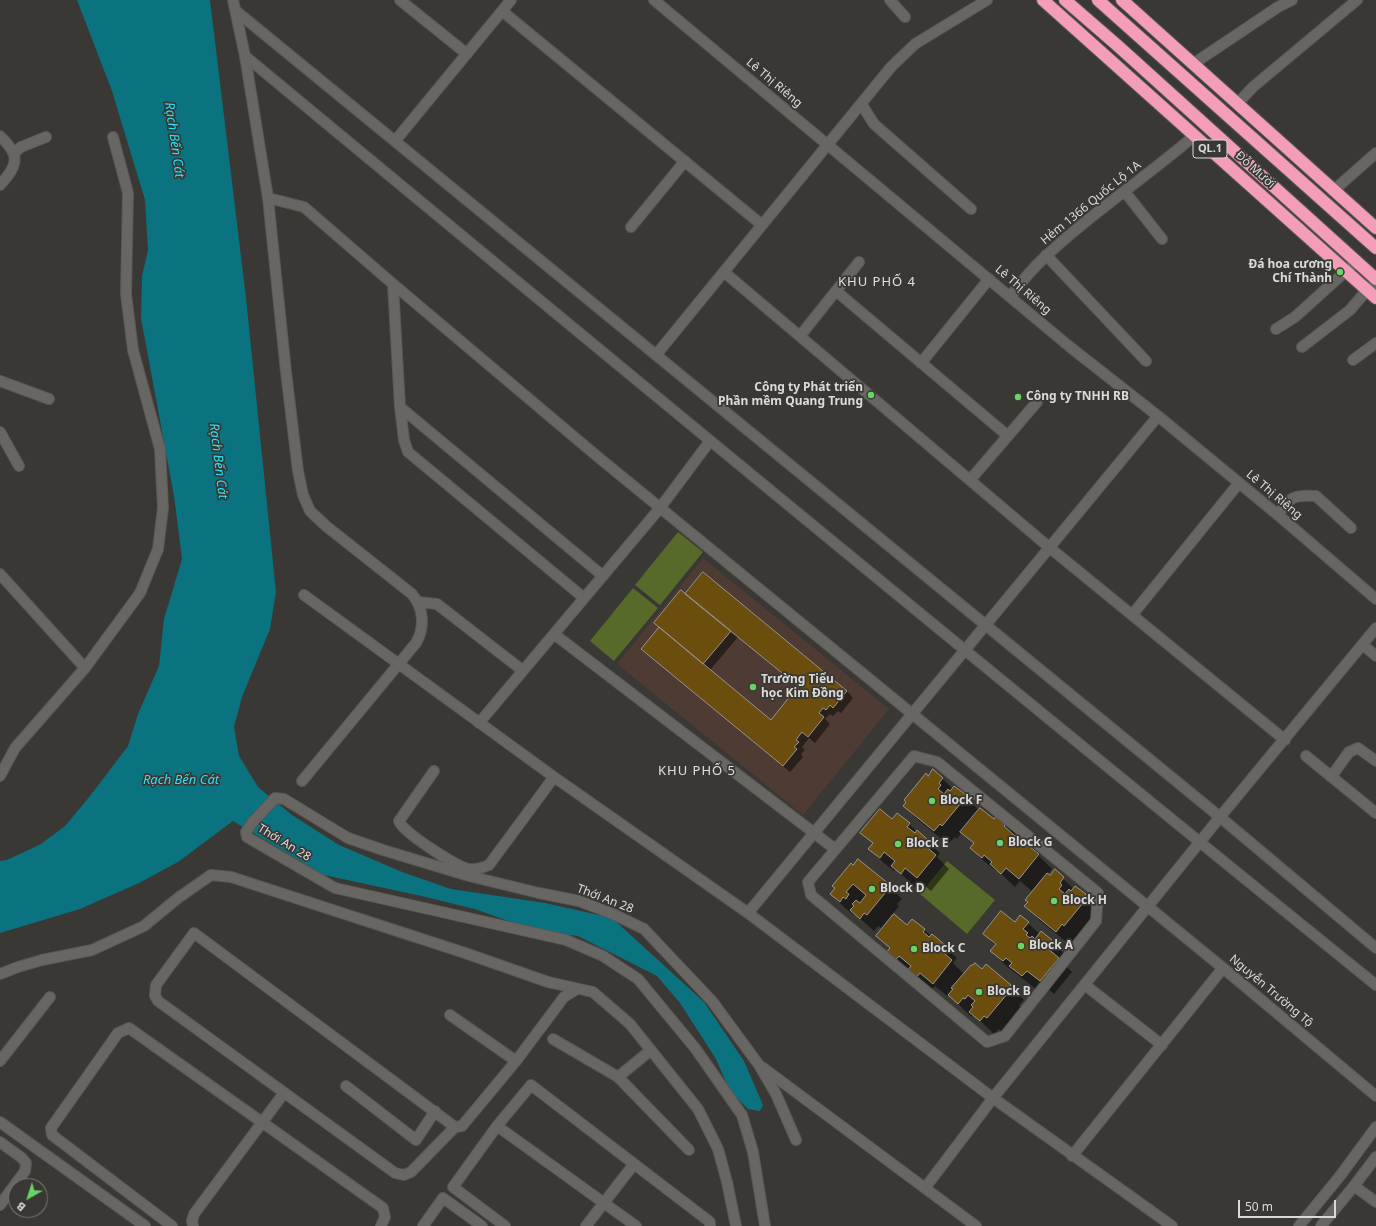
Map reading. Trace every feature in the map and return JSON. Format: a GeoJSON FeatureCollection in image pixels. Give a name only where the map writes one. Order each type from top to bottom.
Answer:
{"type":"FeatureCollection","features":[{"type":"Feature","properties":{"kind":"highway","name":"Đỗ Mười"},"geometry":{"type":"LineString","coordinates":[[1043,0],[1346,271],[1373,290]]}},
{"type":"Feature","properties":{"kind":"highway","name":"Đỗ Mười"},"geometry":{"type":"LineString","coordinates":[[1065,0],[1376,279]]}},
{"type":"Feature","properties":{"kind":"highway","name":"Đỗ Mười"},"geometry":{"type":"LineString","coordinates":[[1098,0],[1376,248]]}},
{"type":"Feature","properties":{"kind":"highway"},"geometry":{"type":"LineString","coordinates":[[1122,0],[1376,228]]}},
{"type":"Feature","properties":{"kind":"street"},"geometry":{"type":"LineString","coordinates":[[233,0],[268,198],[286,372],[298,472],[303,495],[310,510],[316,516],[412,594],[418,602],[422,622],[421,634],[416,644],[302,781]]}},
{"type":"Feature","properties":{"kind":"street"},"geometry":{"type":"LineString","coordinates":[[400,0],[467,54]]}},
{"type":"Feature","properties":{"kind":"street"},"geometry":{"type":"LineString","coordinates":[[395,141],[511,0]]}},
{"type":"Feature","properties":{"kind":"street","name":"Lê Thị Riêng"},"geometry":{"type":"LineString","coordinates":[[654,0],[1070,347],[1158,416],[1278,515],[1376,599]]}},
{"type":"Feature","properties":{"kind":"street"},"geometry":{"type":"LineString","coordinates":[[890,0],[905,17]]}},
{"type":"Feature","properties":{"kind":"street"},"geometry":{"type":"LineString","coordinates":[[656,355],[862,105],[891,67],[914,44],[987,0]]}},
{"type":"Feature","properties":{"kind":"street"},"geometry":{"type":"LineString","coordinates":[[1193,64],[1278,7],[1292,0]]}},
{"type":"Feature","properties":{"kind":"street"},"geometry":{"type":"LineString","coordinates":[[1237,104],[1253,87],[1357,0]]}},
{"type":"Feature","properties":{"kind":"street"},"geometry":{"type":"LineString","coordinates":[[236,11],[1220,817],[1376,948]]}},
{"type":"Feature","properties":{"kind":"street"},"geometry":{"type":"LineString","coordinates":[[502,11],[762,225]]}},
{"type":"Feature","properties":{"kind":"street"},"geometry":{"type":"LineString","coordinates":[[244,56],[710,441],[1200,843],[1376,985]]}},
{"type":"Feature","properties":{"kind":"street"},"geometry":{"type":"LineString","coordinates":[[862,105],[874,124],[971,209]]}},
{"type":"Feature","properties":{"kind":"street","name":"Hẻm 1366 Quốc Lộ 1A"},"geometry":{"type":"LineString","coordinates":[[1010,297],[1028,274],[1046,256],[1195,135]]}},
{"type":"Feature","properties":{"kind":"street"},"geometry":{"type":"LineString","coordinates":[[0,136],[14,153],[12,172],[0,185]]}},
{"type":"Feature","properties":{"kind":"street"},"geometry":{"type":"LineString","coordinates":[[14,153],[21,147],[46,137]]}},
{"type":"Feature","properties":{"kind":"street"},"geometry":{"type":"LineString","coordinates":[[0,776],[15,748],[85,668],[140,593],[158,549],[163,508],[160,449],[132,342],[126,294],[128,192],[113,137]]}},
{"type":"Feature","properties":{"kind":"street"},"geometry":{"type":"LineString","coordinates":[[1333,191],[1376,153]]}},
{"type":"Feature","properties":{"kind":"street"},"geometry":{"type":"LineString","coordinates":[[631,227],[685,161]]}},
{"type":"Feature","properties":{"kind":"street"},"geometry":{"type":"LineString","coordinates":[[1125,192],[1162,239]]}},
{"type":"Feature","properties":{"kind":"street","name":"Nguyễn Trường Tộ"},"geometry":{"type":"LineString","coordinates":[[268,198],[304,206],[393,284],[598,457],[1223,968],[1376,1096]]}},
{"type":"Feature","properties":{"kind":"street"},"geometry":{"type":"LineString","coordinates":[[1046,256],[1146,361]]}},
{"type":"Feature","properties":{"kind":"street"},"geometry":{"type":"LineString","coordinates":[[1276,329],[1295,317],[1357,261]]}},
{"type":"Feature","properties":{"kind":"street"},"geometry":{"type":"LineString","coordinates":[[800,336],[859,262]]}},
{"type":"Feature","properties":{"kind":"street"},"geometry":{"type":"LineString","coordinates":[[724,272],[1050,548],[1285,740]]}},
{"type":"Feature","properties":{"kind":"street"},"geometry":{"type":"LineString","coordinates":[[922,363],[989,279]]}},
{"type":"Feature","properties":{"kind":"street"},"geometry":{"type":"LineString","coordinates":[[393,284],[400,407],[404,440],[408,452],[584,598]]}},
{"type":"Feature","properties":{"kind":"street"},"geometry":{"type":"LineString","coordinates":[[1302,347],[1373,290]]}},
{"type":"Feature","properties":{"kind":"street"},"geometry":{"type":"LineString","coordinates":[[836,291],[1008,436]]}},
{"type":"Feature","properties":{"kind":"street"},"geometry":{"type":"LineString","coordinates":[[1353,360],[1376,343]]}},
{"type":"Feature","properties":{"kind":"street"},"geometry":{"type":"LineString","coordinates":[[0,382],[49,399]]}},
{"type":"Feature","properties":{"kind":"street"},"geometry":{"type":"LineString","coordinates":[[970,480],[1037,402]]}},
{"type":"Feature","properties":{"kind":"street"},"geometry":{"type":"LineString","coordinates":[[400,407],[603,576]]}},
{"type":"Feature","properties":{"kind":"street"},"geometry":{"type":"LineString","coordinates":[[748,913],[1158,416]]}},
{"type":"Feature","properties":{"kind":"street"},"geometry":{"type":"LineString","coordinates":[[0,432],[20,466]]}},
{"type":"Feature","properties":{"kind":"street"},"geometry":{"type":"LineString","coordinates":[[479,723],[522,670],[660,508],[710,441]]}},
{"type":"Feature","properties":{"kind":"street"},"geometry":{"type":"LineString","coordinates":[[1132,615],[1239,483]]}},
{"type":"Feature","properties":{"kind":"street"},"geometry":{"type":"LineString","coordinates":[[1278,515],[1288,501],[1301,495],[1316,496],[1351,528]]}},
{"type":"Feature","properties":{"kind":"street"},"geometry":{"type":"LineString","coordinates":[[0,574],[85,668]]}},
{"type":"Feature","properties":{"kind":"street"},"geometry":{"type":"LineString","coordinates":[[304,595],[554,777],[748,913],[993,1098],[1169,1225]]}},
{"type":"Feature","properties":{"kind":"street"},"geometry":{"type":"LineString","coordinates":[[418,602],[437,604],[522,670]]}},
{"type":"Feature","properties":{"kind":"street"},"geometry":{"type":"LineString","coordinates":[[925,1188],[993,1098],[1220,817],[1376,628]]}},
{"type":"Feature","properties":{"kind":"street"},"geometry":{"type":"LineString","coordinates":[[554,634],[835,848]]}},
{"type":"Feature","properties":{"kind":"street"},"geometry":{"type":"LineString","coordinates":[[1363,645],[1376,656]]}},
{"type":"Feature","properties":{"kind":"street"},"geometry":{"type":"LineString","coordinates":[[1331,777],[1349,752],[1358,748],[1376,761]]}},
{"type":"Feature","properties":{"kind":"street"},"geometry":{"type":"LineString","coordinates":[[914,756],[936,762],[1098,894],[1096,921],[1005,1036],[986,1042],[811,895],[808,882],[835,848],[914,756]]}},
{"type":"Feature","properties":{"kind":"street"},"geometry":{"type":"LineString","coordinates":[[1306,756],[1376,813]]}},
{"type":"Feature","properties":{"kind":"street"},"geometry":{"type":"LineString","coordinates":[[434,771],[399,821],[400,824],[441,855],[462,867],[476,869],[489,865],[554,777]]}},
{"type":"Feature","properties":{"kind":"street","name":"Thới An 28"},"geometry":{"type":"LineString","coordinates":[[765,1226],[753,1152],[742,1115],[695,1048],[638,979],[603,956],[566,940],[335,888],[247,836],[246,832],[252,823],[275,798],[284,799],[329,828],[355,841],[469,876],[539,893],[579,900],[613,914],[644,930],[712,1001],[759,1065],[776,1094],[796,1140]]}},
{"type":"Feature","properties":{"kind":"street"},"geometry":{"type":"LineString","coordinates":[[0,974],[42,960],[92,950],[144,926],[178,898],[211,875],[231,876],[548,982],[593,992],[630,1024],[698,1109],[718,1149],[727,1182],[736,1226]]}},
{"type":"Feature","properties":{"kind":"street"},"geometry":{"type":"LineString","coordinates":[[455,1127],[194,932],[156,985],[154,996],[158,1002],[395,1173],[404,1175],[411,1172],[455,1127],[462,1126],[516,1061],[564,997],[577,989]]}},
{"type":"Feature","properties":{"kind":"street"},"geometry":{"type":"LineString","coordinates":[[1072,1156],[1223,968]]}},
{"type":"Feature","properties":{"kind":"street"},"geometry":{"type":"LineString","coordinates":[[1085,985],[1162,1045]]}},
{"type":"Feature","properties":{"kind":"street"},"geometry":{"type":"LineString","coordinates":[[0,1061],[50,997]]}},
{"type":"Feature","properties":{"kind":"street"},"geometry":{"type":"LineString","coordinates":[[450,1015],[516,1061]]}},
{"type":"Feature","properties":{"kind":"street"},"geometry":{"type":"LineString","coordinates":[[172,1226],[52,1135],[51,1128],[118,1033],[129,1028],[383,1208],[385,1217],[381,1226]]}},
{"type":"Feature","properties":{"kind":"street"},"geometry":{"type":"LineString","coordinates":[[553,1040],[618,1077],[689,1150]]}},
{"type":"Feature","properties":{"kind":"street"},"geometry":{"type":"LineString","coordinates":[[618,1077],[651,1050]]}},
{"type":"Feature","properties":{"kind":"street"},"geometry":{"type":"LineString","coordinates":[[759,1065],[976,1226]]}},
{"type":"Feature","properties":{"kind":"street"},"geometry":{"type":"LineString","coordinates":[[505,1226],[453,1187],[497,1126],[530,1084],[710,1222],[710,1226]]}},
{"type":"Feature","properties":{"kind":"street"},"geometry":{"type":"LineString","coordinates":[[346,1086],[416,1140],[435,1111]]}},
{"type":"Feature","properties":{"kind":"street"},"geometry":{"type":"LineString","coordinates":[[190,1224],[194,1214],[284,1093]]}},
{"type":"Feature","properties":{"kind":"street"},"geometry":{"type":"LineString","coordinates":[[0,1122],[145,1226]]}},
{"type":"Feature","properties":{"kind":"street"},"geometry":{"type":"LineString","coordinates":[[497,1126],[636,1226]]}},
{"type":"Feature","properties":{"kind":"street"},"geometry":{"type":"LineString","coordinates":[[1299,1226],[1340,1176],[1376,1127]]}},
{"type":"Feature","properties":{"kind":"street"},"geometry":{"type":"LineString","coordinates":[[0,1142],[22,1158],[26,1163],[25,1170],[0,1205]]}},
{"type":"Feature","properties":{"kind":"street"},"geometry":{"type":"LineString","coordinates":[[1321,1226],[1376,1157]]}},
{"type":"Feature","properties":{"kind":"street"},"geometry":{"type":"LineString","coordinates":[[586,1226],[603,1202],[634,1164]]}},
{"type":"Feature","properties":{"kind":"street"},"geometry":{"type":"LineString","coordinates":[[1354,1186],[1376,1202]]}},
{"type":"Feature","properties":{"kind":"street"},"geometry":{"type":"LineString","coordinates":[[423,1226],[443,1198],[482,1226]]}},
{"type":"Feature","properties":{"kind":"shaded area","name":"Trường Tiểu học Kim Đồng"},"geometry":{"type":"Polygon","coordinates":[[[703,558],[889,709],[803,815],[617,664],[703,558]]]}},
{"type":"Feature","properties":{"kind":"green space"},"geometry":{"type":"Polygon","coordinates":[[[678,532],[703,552],[660,605],[635,585],[678,532]]]}},
{"type":"Feature","properties":{"kind":"green space"},"geometry":{"type":"Polygon","coordinates":[[[633,588],[658,608],[614,661],[590,641],[633,588]]]}},
{"type":"Feature","properties":{"kind":"green space"},"geometry":{"type":"Polygon","coordinates":[[[947,861],[995,900],[967,934],[920,894],[947,861]]]}},
{"type":"Feature","properties":{"kind":"water","name":"Rạch Bến Cát"},"geometry":{"type":"Polygon","coordinates":[[[77,0],[210,0],[246,298],[276,592],[270,629],[242,697],[234,727],[239,756],[258,787],[292,815],[339,845],[402,872],[451,889],[545,903],[612,918],[704,1002],[744,1061],[763,1105],[760,1111],[748,1109],[730,1091],[716,1059],[680,1003],[657,976],[578,936],[536,931],[475,909],[324,875],[233,821],[178,862],[139,883],[80,909],[0,933],[0,861],[7,860],[41,844],[65,826],[128,746],[138,714],[159,666],[164,619],[182,559],[174,496],[141,318],[142,276],[148,250],[145,200],[112,91],[77,0]]]}},
{"type":"Feature","properties":{"kind":"building"},"geometry":{"type":"Polygon","coordinates":[[[703,572],[847,691],[833,708],[830,705],[826,710],[823,708],[819,713],[824,717],[808,737],[802,732],[796,740],[799,742],[794,747],[797,749],[783,766],[641,649],[659,627],[771,720],[798,686],[685,594],[703,572]]]}},
{"type":"Feature","properties":{"kind":"building"},"geometry":{"type":"Polygon","coordinates":[[[681,590],[731,631],[703,664],[654,623],[681,590]]]}},
{"type":"Feature","properties":{"kind":"building","name":"Block F"},"geometry":{"type":"Polygon","coordinates":[[[933,769],[943,778],[939,783],[941,785],[938,789],[944,794],[948,789],[950,791],[954,786],[965,794],[960,801],[961,803],[942,826],[940,824],[934,831],[903,806],[906,802],[904,800],[926,773],[928,776],[933,769]]]}},
{"type":"Feature","properties":{"kind":"building","name":"Block G"},"geometry":{"type":"Polygon","coordinates":[[[980,808],[994,819],[998,814],[1007,822],[1004,826],[1015,836],[1018,832],[1028,840],[1025,843],[1039,854],[1019,879],[1006,868],[1001,874],[990,864],[992,862],[984,855],[982,858],[970,848],[974,843],[960,832],[980,808]]]}},
{"type":"Feature","properties":{"kind":"building","name":"Block E"},"geometry":{"type":"Polygon","coordinates":[[[880,809],[892,819],[897,813],[910,823],[907,827],[915,833],[917,830],[927,839],[923,844],[936,855],[917,878],[905,868],[901,874],[891,866],[895,861],[884,852],[880,858],[868,849],[873,843],[860,833],[880,809]]]}},
{"type":"Feature","properties":{"kind":"building","name":"Block D"},"geometry":{"type":"Polygon","coordinates":[[[858,859],[889,884],[884,890],[886,892],[867,915],[864,913],[860,919],[850,910],[854,906],[852,904],[856,900],[860,903],[866,895],[853,884],[846,892],[849,894],[846,899],[843,897],[840,902],[830,894],[835,888],[832,886],[851,863],[853,865],[858,859]]]}},
{"type":"Feature","properties":{"kind":"building","name":"Block H"},"geometry":{"type":"Polygon","coordinates":[[[1055,869],[1064,877],[1060,883],[1062,885],[1059,889],[1065,894],[1069,889],[1071,891],[1075,886],[1086,894],[1081,901],[1083,903],[1064,926],[1062,924],[1056,932],[1024,906],[1028,902],[1025,900],[1047,873],[1050,875],[1055,869]]]}},
{"type":"Feature","properties":{"kind":"building","name":"Block A"},"geometry":{"type":"Polygon","coordinates":[[[1001,911],[1015,922],[1020,915],[1029,922],[1023,929],[1028,933],[1026,935],[1030,938],[1032,936],[1035,939],[1041,931],[1052,940],[1046,947],[1059,958],[1040,981],[1027,971],[1022,976],[1009,966],[1012,963],[1006,958],[1003,961],[990,951],[996,944],[983,934],[1001,911]]]}},
{"type":"Feature","properties":{"kind":"building","name":"Block C"},"geometry":{"type":"Polygon","coordinates":[[[894,914],[907,925],[912,919],[925,929],[923,932],[929,937],[932,934],[944,944],[939,949],[952,960],[933,984],[920,973],[915,979],[906,972],[911,966],[899,956],[894,962],[885,954],[890,948],[876,936],[894,914]]]}},
{"type":"Feature","properties":{"kind":"building","name":"Block B"},"geometry":{"type":"Polygon","coordinates":[[[975,963],[982,969],[986,964],[1011,985],[1006,991],[1008,993],[987,1018],[984,1016],[980,1021],[969,1012],[973,1007],[971,1005],[975,1001],[968,995],[958,1004],[948,995],[953,989],[951,988],[971,965],[975,963]]]}},
{"type":"Feature","properties":{"kind":"place","name":"Đá hoa cương Chí Thành"},"geometry":{"type":"Point","coordinates":[1340,272]}},
{"type":"Feature","properties":{"kind":"place","name":"Công ty Phát triển Phần mềm Quang Trung"},"geometry":{"type":"Point","coordinates":[871,395]}},
{"type":"Feature","properties":{"kind":"place","name":"Công ty TNHH RB"},"geometry":{"type":"Point","coordinates":[1018,397]}},
{"type":"Feature","properties":{"kind":"place","name":"Trường Tiểu học Kim Đồng"},"geometry":{"type":"Point","coordinates":[753,687]}},
{"type":"Feature","properties":{"kind":"place","name":"Block F"},"geometry":{"type":"Point","coordinates":[932,801]}},
{"type":"Feature","properties":{"kind":"place","name":"Block G"},"geometry":{"type":"Point","coordinates":[1000,843]}},
{"type":"Feature","properties":{"kind":"place","name":"Block E"},"geometry":{"type":"Point","coordinates":[898,844]}},
{"type":"Feature","properties":{"kind":"place","name":"Block D"},"geometry":{"type":"Point","coordinates":[872,889]}},
{"type":"Feature","properties":{"kind":"place","name":"Block H"},"geometry":{"type":"Point","coordinates":[1054,901]}},
{"type":"Feature","properties":{"kind":"place","name":"Block A"},"geometry":{"type":"Point","coordinates":[1021,946]}},
{"type":"Feature","properties":{"kind":"place","name":"Block C"},"geometry":{"type":"Point","coordinates":[914,949]}},
{"type":"Feature","properties":{"kind":"place","name":"Block B"},"geometry":{"type":"Point","coordinates":[979,992]}},
{"type":"Feature","properties":{"kind":"district","name":"KHU PHỐ 4"},"geometry":{"type":"Point","coordinates":[877,282]}},
{"type":"Feature","properties":{"kind":"district","name":"KHU PHỐ 5"},"geometry":{"type":"Point","coordinates":[697,771]}}]}
